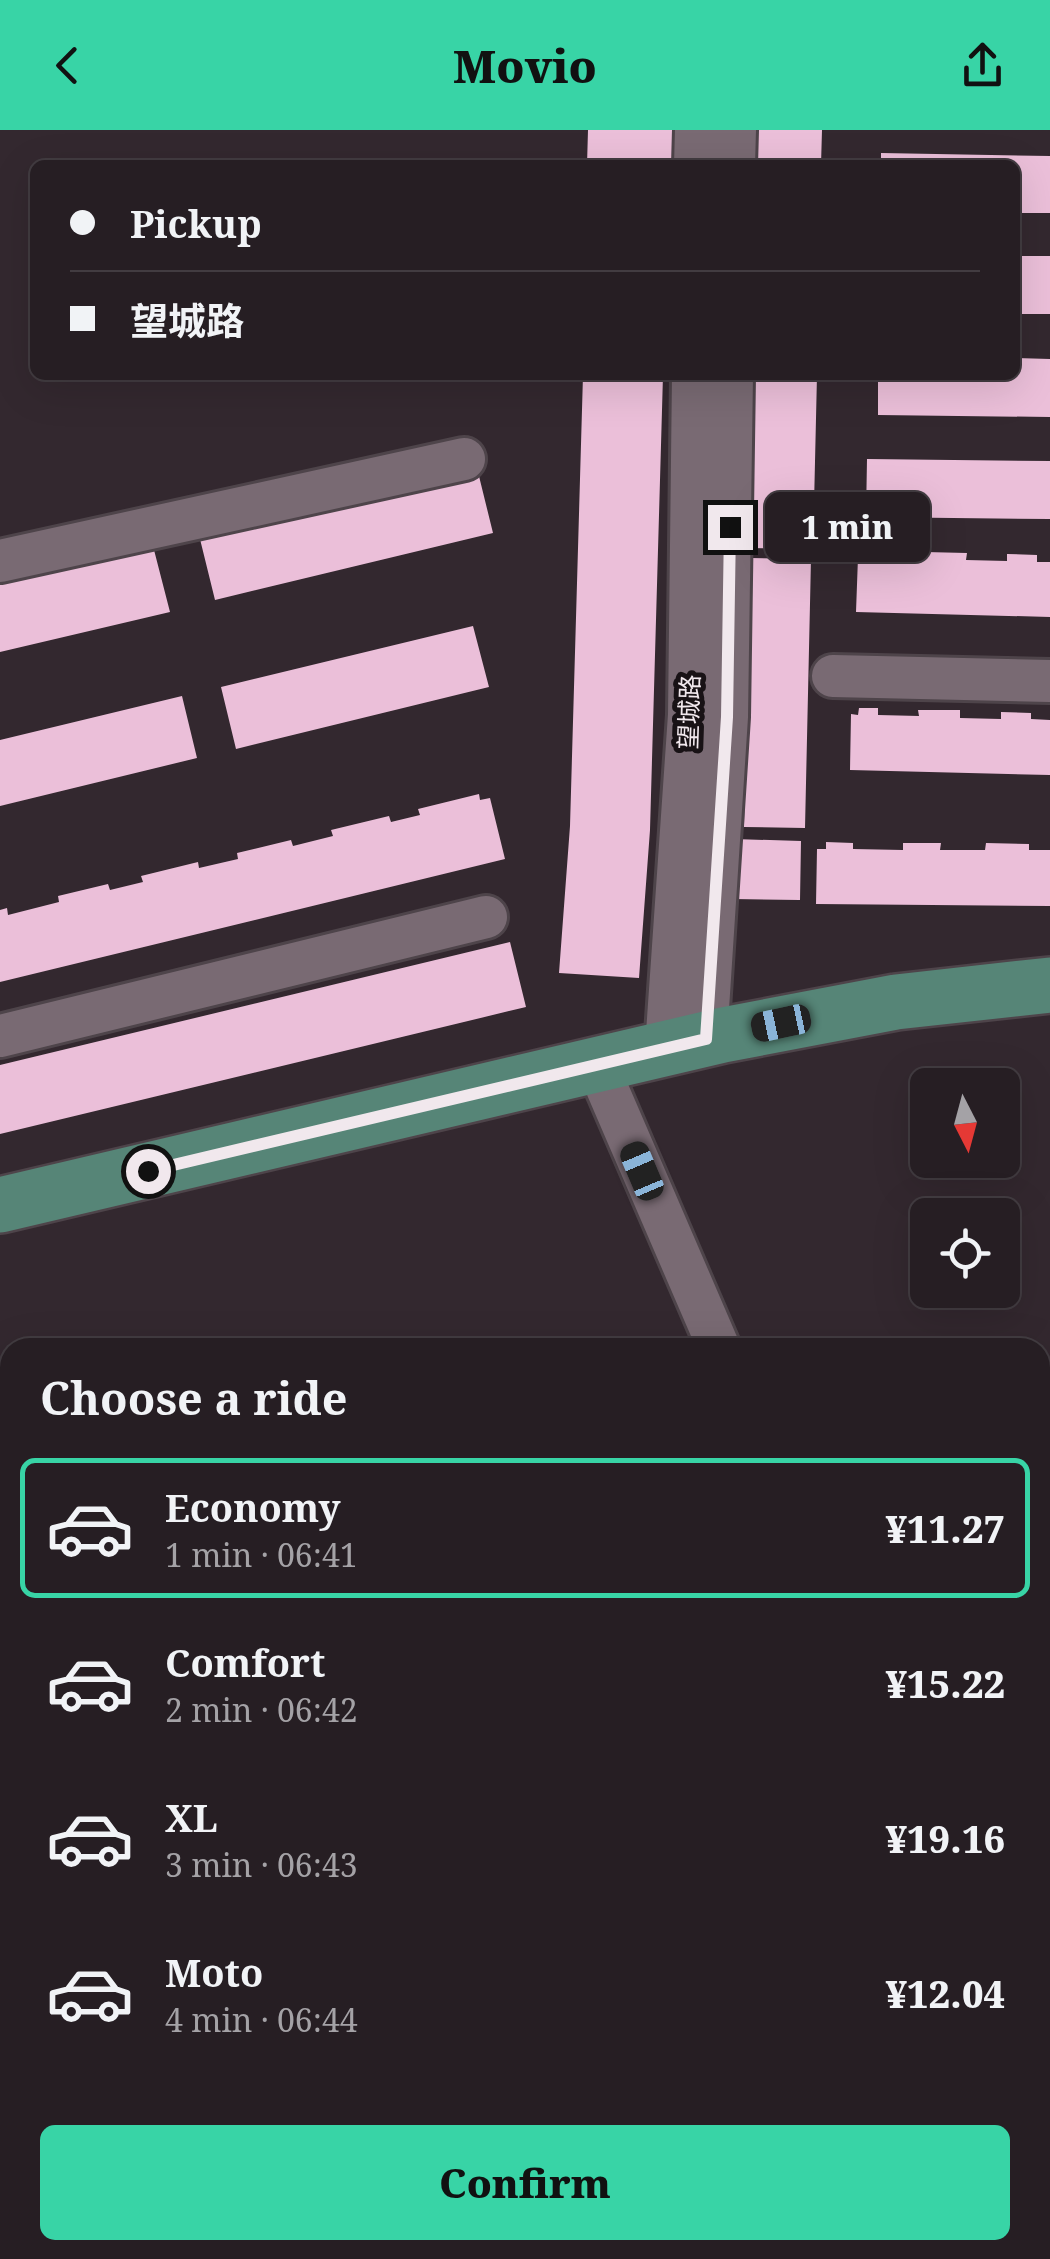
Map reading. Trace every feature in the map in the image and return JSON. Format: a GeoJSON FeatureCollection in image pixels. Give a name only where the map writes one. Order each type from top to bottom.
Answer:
{"type":"FeatureCollection","features":[{"type":"Feature","properties":{"kind":"main road"},"geometry":{"type":"LineString","coordinates":[[0,1205],[810,1017],[896,1002],[1050,985]]}},
{"type":"Feature","properties":{"kind":"street"},"geometry":{"type":"LineString","coordinates":[[696,130],[696,160]]}},
{"type":"Feature","properties":{"kind":"street"},"geometry":{"type":"LineString","coordinates":[[734,130],[734,160]]}},
{"type":"Feature","properties":{"kind":"street","name":"望城路"},"geometry":{"type":"LineString","coordinates":[[686,1044],[693,380]]}},
{"type":"Feature","properties":{"kind":"street","name":"望城路"},"geometry":{"type":"LineString","coordinates":[[686,1044],[727,717],[732,380]]}},
{"type":"Feature","properties":{"kind":"street"},"geometry":{"type":"LineString","coordinates":[[0,562],[464,458]]}},
{"type":"Feature","properties":{"kind":"street"},"geometry":{"type":"LineString","coordinates":[[834,676],[1050,681]]}},
{"type":"Feature","properties":{"kind":"street"},"geometry":{"type":"LineString","coordinates":[[0,1036],[486,918]]}},
{"type":"Feature","properties":{"kind":"street"},"geometry":{"type":"LineString","coordinates":[[597,1065],[714,1338]]}},
{"type":"Feature","properties":{"kind":"building"},"geometry":{"type":"Polygon","coordinates":[[[588,130],[673,130],[672,160],[587,160],[588,130]]]}},
{"type":"Feature","properties":{"kind":"building"},"geometry":{"type":"Polygon","coordinates":[[[755,130],[822,130],[821,160],[754,160],[755,130]]]}},
{"type":"Feature","properties":{"kind":"building"},"geometry":{"type":"Polygon","coordinates":[[[881,153],[1050,156],[1050,213],[1020,213],[1020,160],[881,160],[881,153]]]}},
{"type":"Feature","properties":{"kind":"building"},"geometry":{"type":"Polygon","coordinates":[[[1020,256],[1050,256],[1050,314],[1020,314],[1020,256]]]}},
{"type":"Feature","properties":{"kind":"building"},"geometry":{"type":"Polygon","coordinates":[[[1020,358],[1050,359],[1050,417],[878,415],[878,380],[1020,380],[1020,358]]]}},
{"type":"Feature","properties":{"kind":"building"},"geometry":{"type":"Polygon","coordinates":[[[583,380],[663,380],[650,830],[639,978],[559,973],[570,826],[583,380]]]}},
{"type":"Feature","properties":{"kind":"building"},"geometry":{"type":"Polygon","coordinates":[[[749,380],[817,380],[813,549],[746,548],[749,380]]]}},
{"type":"Feature","properties":{"kind":"building"},"geometry":{"type":"Polygon","coordinates":[[[867,459],[1050,461],[1050,519],[866,517],[867,459]]]}},
{"type":"Feature","properties":{"kind":"building"},"geometry":{"type":"Polygon","coordinates":[[[477,468],[493,533],[215,600],[199,535],[477,468]]]}},
{"type":"Feature","properties":{"kind":"building"},"geometry":{"type":"Polygon","coordinates":[[[153,546],[170,612],[0,652],[0,583],[153,546]]]}},
{"type":"Feature","properties":{"kind":"building"},"geometry":{"type":"Polygon","coordinates":[[[865,550],[884,551],[884,558],[925,559],[925,552],[967,553],[966,560],[1007,561],[1007,554],[1037,555],[1037,562],[1050,562],[1050,617],[856,612],[858,557],[864,557],[865,550]]]}},
{"type":"Feature","properties":{"kind":"building"},"geometry":{"type":"Polygon","coordinates":[[[750,558],[811,559],[805,828],[744,827],[750,558]]]}},
{"type":"Feature","properties":{"kind":"building"},"geometry":{"type":"Polygon","coordinates":[[[473,626],[489,687],[236,749],[221,687],[473,626]]]}},
{"type":"Feature","properties":{"kind":"building"},"geometry":{"type":"Polygon","coordinates":[[[182,696],[197,758],[0,806],[0,740],[182,696]]]}},
{"type":"Feature","properties":{"kind":"building"},"geometry":{"type":"Polygon","coordinates":[[[859,708],[878,708],[878,715],[919,716],[918,710],[960,710],[960,718],[1001,719],[1001,712],[1031,713],[1031,719],[1050,720],[1050,775],[850,770],[851,714],[858,715],[859,708]]]}},
{"type":"Feature","properties":{"kind":"building"},"geometry":{"type":"Polygon","coordinates":[[[479,794],[480,800],[490,798],[505,859],[0,982],[0,910],[7,908],[8,915],[59,902],[58,896],[108,884],[110,890],[143,882],[141,876],[198,862],[199,868],[238,859],[237,853],[291,840],[293,846],[333,836],[331,830],[389,816],[391,822],[420,815],[418,809],[479,794]]]}},
{"type":"Feature","properties":{"kind":"building"},"geometry":{"type":"Polygon","coordinates":[[[734,839],[801,841],[800,900],[733,899],[734,839]]]}},
{"type":"Feature","properties":{"kind":"building"},"geometry":{"type":"Polygon","coordinates":[[[826,842],[853,843],[853,849],[903,850],[903,843],[941,843],[940,850],[985,850],[986,843],[1029,844],[1029,850],[1050,850],[1050,906],[816,904],[817,849],[826,849],[826,842]]]}},
{"type":"Feature","properties":{"kind":"building"},"geometry":{"type":"Polygon","coordinates":[[[510,942],[526,1007],[0,1134],[0,1065],[510,942]]]}},
{"type":"Feature","properties":{"kind":"route"},"geometry":{"type":"LineString","coordinates":[[148,1171],[706,1039],[727,717],[730,527]]}}]}
